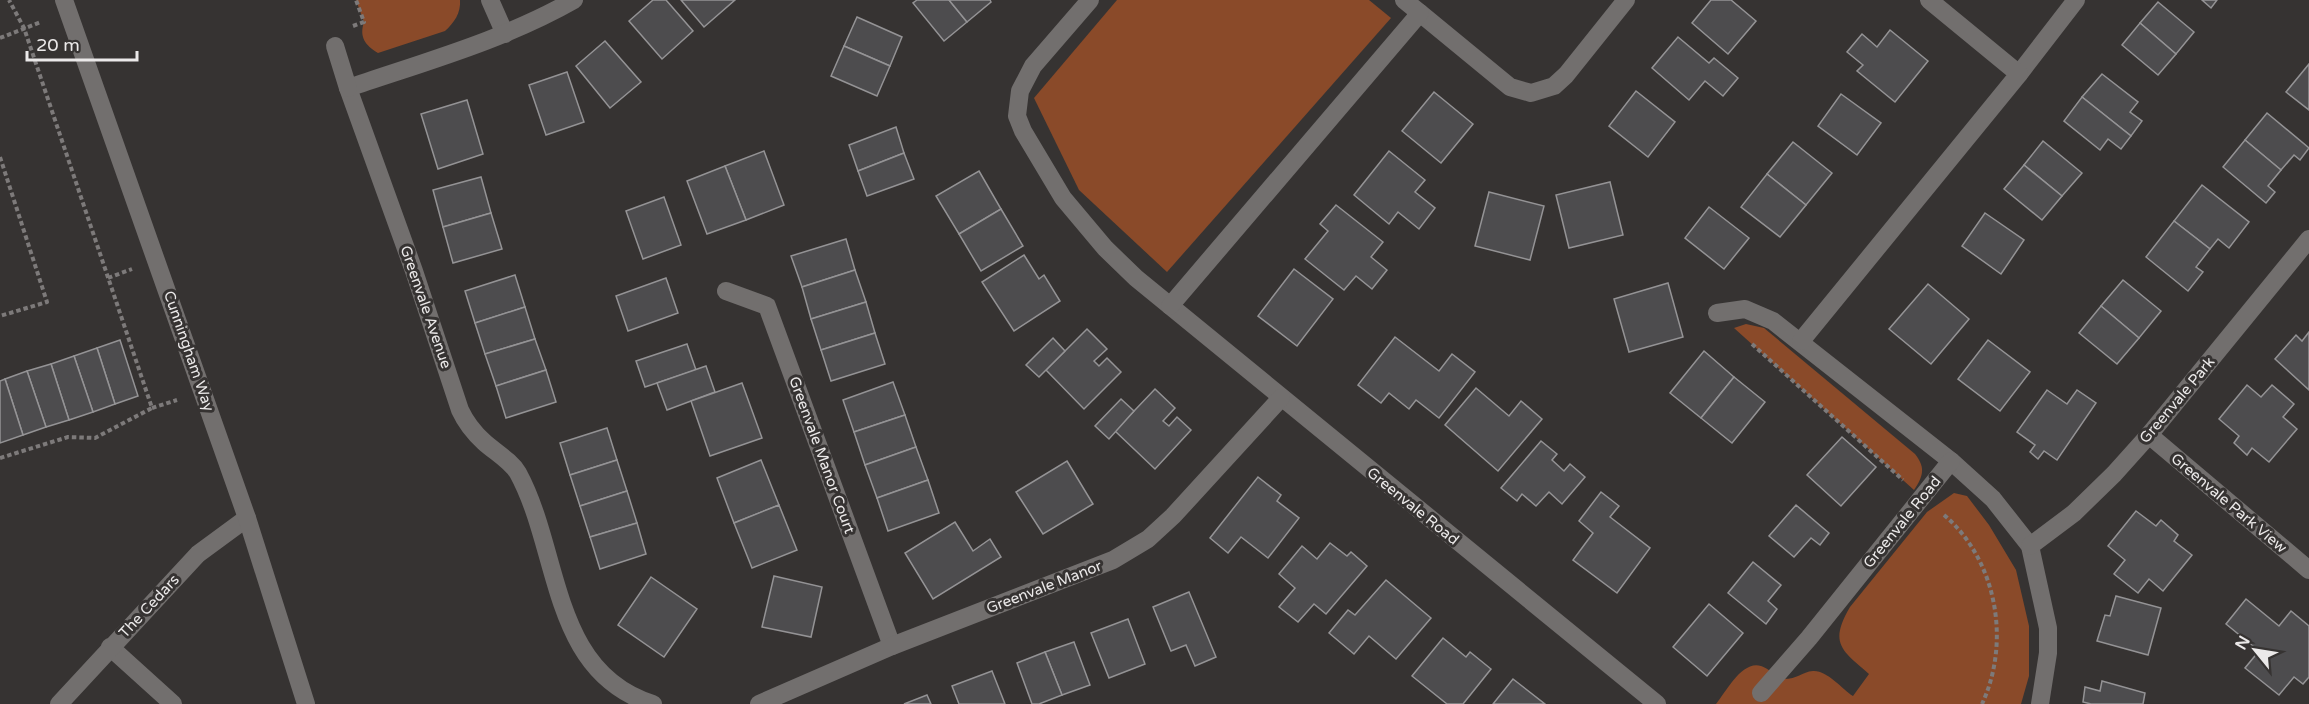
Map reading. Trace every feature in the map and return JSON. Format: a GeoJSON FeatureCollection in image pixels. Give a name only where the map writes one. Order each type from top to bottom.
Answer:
{"type":"FeatureCollection","features":[{"type":"Feature","properties":{"kind":"street","name":"Cunningham Way"},"geometry":{"type":"LineString","coordinates":[[64,0],[247,518],[306,704]]}},
{"type":"Feature","properties":{"kind":"street"},"geometry":{"type":"LineString","coordinates":[[490,0],[505,34]]}},
{"type":"Feature","properties":{"kind":"street"},"geometry":{"type":"LineString","coordinates":[[348,88],[505,34],[544,17],[574,0]]}},
{"type":"Feature","properties":{"kind":"street","name":"Greenvale Road"},"geometry":{"type":"LineString","coordinates":[[1090,0],[1033,66],[1020,91],[1017,116],[1023,131],[1063,198],[1105,248],[1136,278],[1657,704]]}},
{"type":"Feature","properties":{"kind":"street"},"geometry":{"type":"LineString","coordinates":[[1404,0],[1510,87],[1531,93],[1554,86],[1566,75],[1626,0]]}},
{"type":"Feature","properties":{"kind":"street"},"geometry":{"type":"LineString","coordinates":[[1929,0],[2019,74]]}},
{"type":"Feature","properties":{"kind":"street"},"geometry":{"type":"LineString","coordinates":[[1801,341],[2019,74],[2076,0]]}},
{"type":"Feature","properties":{"kind":"street"},"geometry":{"type":"LineString","coordinates":[[1170,306],[1420,13]]}},
{"type":"Feature","properties":{"kind":"street","name":"Greenvale Avenue"},"geometry":{"type":"LineString","coordinates":[[335,46],[460,410],[468,426],[516,470],[527,492],[551,563],[565,615],[578,643],[591,662],[611,681],[626,693],[653,704]]}},
{"type":"Feature","properties":{"kind":"street","name":"Greenvale Park"},"geometry":{"type":"LineString","coordinates":[[2030,546],[2074,513],[2114,474],[2149,435],[2309,239]]}},
{"type":"Feature","properties":{"kind":"street","name":"Greenvale Manor Court"},"geometry":{"type":"LineString","coordinates":[[726,291],[767,306],[892,646]]}},
{"type":"Feature","properties":{"kind":"street","name":"Greenvale Road"},"geometry":{"type":"LineString","coordinates":[[1717,313],[1745,309],[1773,321],[1951,461],[1993,499],[2030,546],[2048,628],[2048,662],[2040,704]]}},
{"type":"Feature","properties":{"kind":"street","name":"Greenvale Manor"},"geometry":{"type":"LineString","coordinates":[[759,704],[892,646],[1113,561],[1148,539],[1173,516],[1281,398]]}},
{"type":"Feature","properties":{"kind":"street","name":"Greenvale Park View"},"geometry":{"type":"LineString","coordinates":[[2149,435],[2309,570]]}},
{"type":"Feature","properties":{"kind":"street","name":"Greenvale Road"},"geometry":{"type":"LineString","coordinates":[[1761,693],[1809,638],[1951,461]]}},
{"type":"Feature","properties":{"kind":"street","name":"The Cedars"},"geometry":{"type":"LineString","coordinates":[[59,704],[198,554],[247,518]]}},
{"type":"Feature","properties":{"kind":"street"},"geometry":{"type":"LineString","coordinates":[[110,648],[173,704]]}},
{"type":"Feature","properties":{"kind":"path"},"geometry":{"type":"LineString","coordinates":[[0,458],[68,437],[95,438],[152,408],[24,28],[9,0]]}},
{"type":"Feature","properties":{"kind":"path"},"geometry":{"type":"LineString","coordinates":[[0,38],[24,28]]}},
{"type":"Feature","properties":{"kind":"path"},"geometry":{"type":"LineString","coordinates":[[0,157],[47,302],[0,316]]}},
{"type":"Feature","properties":{"kind":"path"},"geometry":{"type":"LineString","coordinates":[[1751,343],[1906,483]]}},
{"type":"Feature","properties":{"kind":"path"},"geometry":{"type":"LineString","coordinates":[[1940,512],[1964,534],[1974,550],[1986,573],[1993,598],[1997,626],[1993,672],[1982,704]]}},
{"type":"Feature","properties":{"kind":"shaded area"},"geometry":{"type":"Polygon","coordinates":[[[356,0],[460,0],[460,5],[456,17],[445,31],[378,53],[364,40],[362,32],[364,22],[356,0]]]}},
{"type":"Feature","properties":{"kind":"shaded area"},"geometry":{"type":"Polygon","coordinates":[[[1117,0],[1369,0],[1391,18],[1167,272],[1079,190],[1034,98],[1117,0]]]}},
{"type":"Feature","properties":{"kind":"shaded area"},"geometry":{"type":"Polygon","coordinates":[[[1746,324],[1764,328],[1915,454],[1921,464],[1922,472],[1914,490],[1734,328],[1746,324]]]}},
{"type":"Feature","properties":{"kind":"shaded area"},"geometry":{"type":"Polygon","coordinates":[[[1954,493],[1967,496],[1989,525],[2016,570],[2029,626],[2029,676],[2021,704],[1716,704],[1741,672],[1754,665],[1764,667],[1781,679],[1813,671],[1818,672],[1829,677],[1853,696],[1869,674],[1845,652],[1841,645],[1840,629],[1844,619],[1850,607],[1927,512],[1954,493]]]}},
{"type":"Feature","properties":{"kind":"building"},"geometry":{"type":"Polygon","coordinates":[[[653,0],[666,0],[693,31],[662,59],[629,21],[653,0]]]}},
{"type":"Feature","properties":{"kind":"building"},"geometry":{"type":"Polygon","coordinates":[[[681,0],[735,0],[704,27],[681,0]]]}},
{"type":"Feature","properties":{"kind":"building"},"geometry":{"type":"Polygon","coordinates":[[[917,0],[949,0],[967,22],[944,41],[913,3],[917,0]]]}},
{"type":"Feature","properties":{"kind":"building"},"geometry":{"type":"Polygon","coordinates":[[[949,0],[990,0],[991,2],[967,22],[949,0]]]}},
{"type":"Feature","properties":{"kind":"building"},"geometry":{"type":"Polygon","coordinates":[[[1711,0],[1731,0],[1756,21],[1728,54],[1692,23],[1711,0]]]}},
{"type":"Feature","properties":{"kind":"building"},"geometry":{"type":"Polygon","coordinates":[[[2202,0],[2217,0],[2211,8],[2202,0]]]}},
{"type":"Feature","properties":{"kind":"building"},"geometry":{"type":"Polygon","coordinates":[[[2158,2],[2194,32],[2176,54],[2140,23],[2158,2]]]}},
{"type":"Feature","properties":{"kind":"building"},"geometry":{"type":"Polygon","coordinates":[[[857,17],[902,37],[890,66],[844,46],[857,17]]]}},
{"type":"Feature","properties":{"kind":"building"},"geometry":{"type":"Polygon","coordinates":[[[2140,23],[2176,54],[2158,75],[2122,45],[2140,23]]]}},
{"type":"Feature","properties":{"kind":"building"},"geometry":{"type":"Polygon","coordinates":[[[1890,30],[1928,61],[1895,102],[1857,71],[1863,65],[1847,52],[1862,34],[1877,47],[1890,30]]]}},
{"type":"Feature","properties":{"kind":"building"},"geometry":{"type":"Polygon","coordinates":[[[1678,37],[1709,63],[1714,58],[1738,78],[1723,96],[1705,81],[1689,100],[1652,68],[1678,37]]]}},
{"type":"Feature","properties":{"kind":"building"},"geometry":{"type":"Polygon","coordinates":[[[605,41],[641,82],[610,108],[576,66],[605,41]]]}},
{"type":"Feature","properties":{"kind":"building"},"geometry":{"type":"Polygon","coordinates":[[[844,46],[890,66],[877,96],[831,76],[844,46]]]}},
{"type":"Feature","properties":{"kind":"building"},"geometry":{"type":"Polygon","coordinates":[[[2309,64],[2309,110],[2286,92],[2309,64]]]}},
{"type":"Feature","properties":{"kind":"building"},"geometry":{"type":"Polygon","coordinates":[[[567,72],[584,122],[546,135],[529,85],[567,72]]]}},
{"type":"Feature","properties":{"kind":"building"},"geometry":{"type":"Polygon","coordinates":[[[2102,74],[2138,102],[2130,112],[2142,121],[2131,136],[2082,97],[2102,74]]]}},
{"type":"Feature","properties":{"kind":"building"},"geometry":{"type":"Polygon","coordinates":[[[1636,91],[1675,122],[1648,157],[1609,126],[1636,91]]]}},
{"type":"Feature","properties":{"kind":"building"},"geometry":{"type":"Polygon","coordinates":[[[1434,92],[1473,124],[1441,163],[1402,131],[1434,92]]]}},
{"type":"Feature","properties":{"kind":"building"},"geometry":{"type":"Polygon","coordinates":[[[1841,94],[1881,123],[1857,155],[1818,126],[1841,94]]]}},
{"type":"Feature","properties":{"kind":"building"},"geometry":{"type":"Polygon","coordinates":[[[2082,97],[2131,136],[2121,149],[2108,139],[2100,150],[2064,121],[2082,97]]]}},
{"type":"Feature","properties":{"kind":"building"},"geometry":{"type":"Polygon","coordinates":[[[467,100],[483,154],[438,169],[421,114],[467,100]]]}},
{"type":"Feature","properties":{"kind":"building"},"geometry":{"type":"Polygon","coordinates":[[[2267,113],[2309,148],[2300,160],[2294,155],[2281,170],[2245,140],[2267,113]]]}},
{"type":"Feature","properties":{"kind":"building"},"geometry":{"type":"Polygon","coordinates":[[[896,127],[904,153],[858,171],[849,145],[896,127]]]}},
{"type":"Feature","properties":{"kind":"building"},"geometry":{"type":"Polygon","coordinates":[[[2245,140],[2281,170],[2268,186],[2275,192],[2266,203],[2223,167],[2245,140]]]}},
{"type":"Feature","properties":{"kind":"building"},"geometry":{"type":"Polygon","coordinates":[[[2043,141],[2082,173],[2062,196],[2024,165],[2043,141]]]}},
{"type":"Feature","properties":{"kind":"building"},"geometry":{"type":"Polygon","coordinates":[[[1793,142],[1832,173],[1806,205],[1767,174],[1793,142]]]}},
{"type":"Feature","properties":{"kind":"building"},"geometry":{"type":"Polygon","coordinates":[[[764,151],[784,205],[746,220],[725,166],[764,151]]]}},
{"type":"Feature","properties":{"kind":"building"},"geometry":{"type":"Polygon","coordinates":[[[1389,151],[1425,180],[1415,192],[1435,208],[1419,229],[1398,212],[1389,224],[1354,195],[1389,151]]]}},
{"type":"Feature","properties":{"kind":"building"},"geometry":{"type":"Polygon","coordinates":[[[904,153],[914,179],[867,196],[858,171],[904,153]]]}},
{"type":"Feature","properties":{"kind":"building"},"geometry":{"type":"Polygon","coordinates":[[[2024,165],[2062,196],[2042,220],[2004,189],[2024,165]]]}},
{"type":"Feature","properties":{"kind":"building"},"geometry":{"type":"Polygon","coordinates":[[[725,166],[746,220],[707,234],[687,181],[725,166]]]}},
{"type":"Feature","properties":{"kind":"building"},"geometry":{"type":"Polygon","coordinates":[[[979,171],[1001,209],[959,234],[936,196],[979,171]]]}},
{"type":"Feature","properties":{"kind":"building"},"geometry":{"type":"Polygon","coordinates":[[[1767,174],[1806,205],[1780,237],[1741,207],[1767,174]]]}},
{"type":"Feature","properties":{"kind":"building"},"geometry":{"type":"Polygon","coordinates":[[[481,177],[491,213],[443,227],[433,190],[481,177]]]}},
{"type":"Feature","properties":{"kind":"building"},"geometry":{"type":"Polygon","coordinates":[[[1610,182],[1623,235],[1569,248],[1556,195],[1610,182]]]}},
{"type":"Feature","properties":{"kind":"building"},"geometry":{"type":"Polygon","coordinates":[[[2202,185],[2249,222],[2229,248],[2218,239],[2210,249],[2174,221],[2202,185]]]}},
{"type":"Feature","properties":{"kind":"building"},"geometry":{"type":"Polygon","coordinates":[[[1489,192],[1544,206],[1530,260],[1475,246],[1489,192]]]}},
{"type":"Feature","properties":{"kind":"building"},"geometry":{"type":"Polygon","coordinates":[[[664,197],[681,245],[643,259],[626,211],[664,197]]]}},
{"type":"Feature","properties":{"kind":"building"},"geometry":{"type":"Polygon","coordinates":[[[1336,205],[1383,242],[1371,257],[1387,270],[1372,289],[1356,276],[1344,290],[1305,259],[1328,231],[1320,224],[1336,205]]]}},
{"type":"Feature","properties":{"kind":"building"},"geometry":{"type":"Polygon","coordinates":[[[1709,207],[1749,238],[1724,269],[1685,238],[1709,207]]]}},
{"type":"Feature","properties":{"kind":"building"},"geometry":{"type":"Polygon","coordinates":[[[1001,209],[1023,246],[981,271],[959,234],[1001,209]]]}},
{"type":"Feature","properties":{"kind":"building"},"geometry":{"type":"Polygon","coordinates":[[[491,213],[502,249],[453,263],[443,227],[491,213]]]}},
{"type":"Feature","properties":{"kind":"building"},"geometry":{"type":"Polygon","coordinates":[[[1985,213],[2024,240],[2001,274],[1962,246],[1985,213]]]}},
{"type":"Feature","properties":{"kind":"building"},"geometry":{"type":"Polygon","coordinates":[[[2174,221],[2210,249],[2196,267],[2203,272],[2188,291],[2146,257],[2174,221]]]}},
{"type":"Feature","properties":{"kind":"building"},"geometry":{"type":"Polygon","coordinates":[[[846,239],[855,270],[802,287],[791,256],[846,239]]]}},
{"type":"Feature","properties":{"kind":"building"},"geometry":{"type":"Polygon","coordinates":[[[1024,255],[1039,279],[1044,275],[1060,301],[1014,331],[982,282],[1024,255]]]}},
{"type":"Feature","properties":{"kind":"building"},"geometry":{"type":"Polygon","coordinates":[[[1294,269],[1333,299],[1297,346],[1258,316],[1294,269]]]}},
{"type":"Feature","properties":{"kind":"building"},"geometry":{"type":"Polygon","coordinates":[[[855,270],[866,302],[811,319],[802,287],[855,270]]]}},
{"type":"Feature","properties":{"kind":"building"},"geometry":{"type":"Polygon","coordinates":[[[515,275],[525,307],[475,323],[465,291],[515,275]]]}},
{"type":"Feature","properties":{"kind":"building"},"geometry":{"type":"Polygon","coordinates":[[[666,278],[678,313],[628,331],[616,296],[666,278]]]}},
{"type":"Feature","properties":{"kind":"building"},"geometry":{"type":"Polygon","coordinates":[[[2123,280],[2161,311],[2139,338],[2101,306],[2123,280]]]}},
{"type":"Feature","properties":{"kind":"building"},"geometry":{"type":"Polygon","coordinates":[[[1668,283],[1683,337],[1629,352],[1614,299],[1668,283]]]}},
{"type":"Feature","properties":{"kind":"building"},"geometry":{"type":"Polygon","coordinates":[[[1928,284],[1969,319],[1931,364],[1889,329],[1928,284]]]}},
{"type":"Feature","properties":{"kind":"building"},"geometry":{"type":"Polygon","coordinates":[[[866,302],[875,333],[821,350],[811,319],[866,302]]]}},
{"type":"Feature","properties":{"kind":"building"},"geometry":{"type":"Polygon","coordinates":[[[2101,306],[2139,338],[2117,364],[2079,333],[2101,306]]]}},
{"type":"Feature","properties":{"kind":"building"},"geometry":{"type":"Polygon","coordinates":[[[525,307],[535,339],[485,354],[475,323],[525,307]]]}},
{"type":"Feature","properties":{"kind":"building"},"geometry":{"type":"Polygon","coordinates":[[[1087,329],[1107,349],[1094,361],[1099,366],[1107,358],[1121,372],[1084,409],[1046,370],[1087,329]]]}},
{"type":"Feature","properties":{"kind":"building"},"geometry":{"type":"Polygon","coordinates":[[[2309,332],[2309,390],[2275,359],[2296,335],[2302,341],[2309,332]]]}},
{"type":"Feature","properties":{"kind":"building"},"geometry":{"type":"Polygon","coordinates":[[[875,333],[885,364],[831,381],[821,350],[875,333]]]}},
{"type":"Feature","properties":{"kind":"building"},"geometry":{"type":"Polygon","coordinates":[[[1395,337],[1439,371],[1452,354],[1475,372],[1439,418],[1416,400],[1409,409],[1389,393],[1381,403],[1358,385],[1395,337]]]}},
{"type":"Feature","properties":{"kind":"building"},"geometry":{"type":"Polygon","coordinates":[[[1053,338],[1065,351],[1039,377],[1026,365],[1053,338]]]}},
{"type":"Feature","properties":{"kind":"building"},"geometry":{"type":"Polygon","coordinates":[[[535,339],[546,370],[496,386],[485,354],[535,339]]]}},
{"type":"Feature","properties":{"kind":"building"},"geometry":{"type":"Polygon","coordinates":[[[120,340],[138,396],[115,404],[97,348],[120,340]]]}},
{"type":"Feature","properties":{"kind":"building"},"geometry":{"type":"Polygon","coordinates":[[[1988,340],[2030,372],[2000,411],[1958,379],[1988,340]]]}},
{"type":"Feature","properties":{"kind":"building"},"geometry":{"type":"Polygon","coordinates":[[[687,344],[696,370],[645,387],[636,361],[687,344]]]}},
{"type":"Feature","properties":{"kind":"building"},"geometry":{"type":"Polygon","coordinates":[[[97,348],[115,404],[93,412],[74,356],[97,348]]]}},
{"type":"Feature","properties":{"kind":"building"},"geometry":{"type":"Polygon","coordinates":[[[1704,351],[1734,377],[1701,418],[1670,393],[1704,351]]]}},
{"type":"Feature","properties":{"kind":"building"},"geometry":{"type":"Polygon","coordinates":[[[74,356],[93,412],[69,420],[51,364],[74,356]]]}},
{"type":"Feature","properties":{"kind":"building"},"geometry":{"type":"Polygon","coordinates":[[[51,364],[69,420],[46,427],[27,371],[51,364]]]}},
{"type":"Feature","properties":{"kind":"building"},"geometry":{"type":"Polygon","coordinates":[[[706,366],[715,392],[667,410],[657,383],[706,366]]]}},
{"type":"Feature","properties":{"kind":"building"},"geometry":{"type":"Polygon","coordinates":[[[546,370],[556,402],[506,418],[496,386],[546,370]]]}},
{"type":"Feature","properties":{"kind":"building"},"geometry":{"type":"Polygon","coordinates":[[[27,371],[46,427],[23,435],[5,379],[27,371]]]}},
{"type":"Feature","properties":{"kind":"building"},"geometry":{"type":"Polygon","coordinates":[[[1734,377],[1765,402],[1732,443],[1701,418],[1734,377]]]}},
{"type":"Feature","properties":{"kind":"building"},"geometry":{"type":"Polygon","coordinates":[[[5,379],[23,435],[0,443],[0,381],[5,379]]]}},
{"type":"Feature","properties":{"kind":"building"},"geometry":{"type":"Polygon","coordinates":[[[893,382],[905,415],[854,432],[843,400],[893,382]]]}},
{"type":"Feature","properties":{"kind":"building"},"geometry":{"type":"Polygon","coordinates":[[[742,383],[762,438],[710,456],[691,401],[742,383]]]}},
{"type":"Feature","properties":{"kind":"building"},"geometry":{"type":"Polygon","coordinates":[[[2247,385],[2261,397],[2272,385],[2294,404],[2283,417],[2297,429],[2269,462],[2252,448],[2247,455],[2234,443],[2239,436],[2219,419],[2247,385]]]}},
{"type":"Feature","properties":{"kind":"building"},"geometry":{"type":"Polygon","coordinates":[[[1476,388],[1509,416],[1521,401],[1542,419],[1498,471],[1445,425],[1476,388]]]}},
{"type":"Feature","properties":{"kind":"building"},"geometry":{"type":"Polygon","coordinates":[[[1155,389],[1175,408],[1163,421],[1169,426],[1177,417],[1191,430],[1155,469],[1115,431],[1155,389]]]}},
{"type":"Feature","properties":{"kind":"building"},"geometry":{"type":"Polygon","coordinates":[[[2047,390],[2067,404],[2077,390],[2096,403],[2057,460],[2044,451],[2038,459],[2030,452],[2035,445],[2017,432],[2047,390]]]}},
{"type":"Feature","properties":{"kind":"building"},"geometry":{"type":"Polygon","coordinates":[[[1121,399],[1134,411],[1109,439],[1095,426],[1121,399]]]}},
{"type":"Feature","properties":{"kind":"building"},"geometry":{"type":"Polygon","coordinates":[[[905,415],[916,447],[865,465],[854,432],[905,415]]]}},
{"type":"Feature","properties":{"kind":"building"},"geometry":{"type":"Polygon","coordinates":[[[607,428],[617,460],[570,475],[560,443],[607,428]]]}},
{"type":"Feature","properties":{"kind":"building"},"geometry":{"type":"Polygon","coordinates":[[[1842,437],[1876,467],[1841,506],[1807,475],[1842,437]]]}},
{"type":"Feature","properties":{"kind":"building"},"geometry":{"type":"Polygon","coordinates":[[[1541,441],[1557,454],[1552,460],[1564,471],[1570,464],[1585,477],[1562,504],[1549,492],[1536,506],[1522,494],[1517,501],[1501,488],[1541,441]]]}},
{"type":"Feature","properties":{"kind":"building"},"geometry":{"type":"Polygon","coordinates":[[[916,447],[928,480],[877,498],[865,465],[916,447]]]}},
{"type":"Feature","properties":{"kind":"building"},"geometry":{"type":"Polygon","coordinates":[[[617,460],[627,491],[580,506],[570,475],[617,460]]]}},
{"type":"Feature","properties":{"kind":"building"},"geometry":{"type":"Polygon","coordinates":[[[761,460],[779,505],[734,523],[717,478],[761,460]]]}},
{"type":"Feature","properties":{"kind":"building"},"geometry":{"type":"Polygon","coordinates":[[[1067,461],[1093,504],[1043,534],[1016,492],[1067,461]]]}},
{"type":"Feature","properties":{"kind":"building"},"geometry":{"type":"Polygon","coordinates":[[[1258,477],[1281,495],[1277,501],[1299,518],[1268,558],[1241,537],[1228,553],[1210,538],[1258,477]]]}},
{"type":"Feature","properties":{"kind":"building"},"geometry":{"type":"Polygon","coordinates":[[[928,480],[939,513],[888,531],[877,498],[928,480]]]}},
{"type":"Feature","properties":{"kind":"building"},"geometry":{"type":"Polygon","coordinates":[[[627,491],[637,523],[590,537],[580,506],[627,491]]]}},
{"type":"Feature","properties":{"kind":"building"},"geometry":{"type":"Polygon","coordinates":[[[1601,492],[1619,506],[1610,517],[1650,548],[1617,593],[1573,560],[1593,533],[1579,521],[1601,492]]]}},
{"type":"Feature","properties":{"kind":"building"},"geometry":{"type":"Polygon","coordinates":[[[779,505],[797,550],[752,568],[734,523],[779,505]]]}},
{"type":"Feature","properties":{"kind":"building"},"geometry":{"type":"Polygon","coordinates":[[[1796,505],[1829,533],[1820,545],[1811,538],[1794,557],[1769,536],[1796,505]]]}},
{"type":"Feature","properties":{"kind":"building"},"geometry":{"type":"Polygon","coordinates":[[[2136,511],[2156,526],[2161,520],[2178,535],[2174,541],[2192,555],[2163,591],[2149,579],[2138,593],[2114,574],[2125,560],[2108,546],[2136,511]]]}},
{"type":"Feature","properties":{"kind":"building"},"geometry":{"type":"Polygon","coordinates":[[[955,522],[973,551],[990,539],[1001,557],[933,599],[905,553],[955,522]]]}},
{"type":"Feature","properties":{"kind":"building"},"geometry":{"type":"Polygon","coordinates":[[[637,523],[646,554],[600,569],[590,537],[637,523]]]}},
{"type":"Feature","properties":{"kind":"building"},"geometry":{"type":"Polygon","coordinates":[[[1330,543],[1347,556],[1351,552],[1367,566],[1326,614],[1314,604],[1298,622],[1279,607],[1295,588],[1279,574],[1302,546],[1317,559],[1330,543]]]}},
{"type":"Feature","properties":{"kind":"building"},"geometry":{"type":"Polygon","coordinates":[[[1753,562],[1781,585],[1768,601],[1777,609],[1766,624],[1728,593],[1753,562]]]}},
{"type":"Feature","properties":{"kind":"building"},"geometry":{"type":"Polygon","coordinates":[[[774,576],[822,587],[811,637],[762,627],[774,576]]]}},
{"type":"Feature","properties":{"kind":"building"},"geometry":{"type":"Polygon","coordinates":[[[651,577],[697,609],[664,657],[618,625],[651,577]]]}},
{"type":"Feature","properties":{"kind":"building"},"geometry":{"type":"Polygon","coordinates":[[[1386,580],[1431,618],[1396,659],[1369,636],[1354,654],[1329,633],[1348,610],[1355,615],[1386,580]]]}},
{"type":"Feature","properties":{"kind":"building"},"geometry":{"type":"Polygon","coordinates":[[[1189,592],[1216,657],[1195,666],[1186,645],[1171,651],[1153,607],[1189,592]]]}},
{"type":"Feature","properties":{"kind":"building"},"geometry":{"type":"Polygon","coordinates":[[[2116,596],[2161,608],[2148,655],[2097,641],[2105,615],[2110,616],[2116,596]]]}},
{"type":"Feature","properties":{"kind":"building"},"geometry":{"type":"Polygon","coordinates":[[[2246,599],[2279,626],[2291,611],[2309,626],[2309,677],[2303,684],[2294,677],[2279,695],[2245,668],[2259,651],[2226,624],[2246,599]]]}},
{"type":"Feature","properties":{"kind":"building"},"geometry":{"type":"Polygon","coordinates":[[[1709,604],[1743,633],[1707,676],[1673,647],[1709,604]]]}},
{"type":"Feature","properties":{"kind":"building"},"geometry":{"type":"Polygon","coordinates":[[[1128,619],[1145,664],[1109,678],[1091,633],[1128,619]]]}},
{"type":"Feature","properties":{"kind":"building"},"geometry":{"type":"Polygon","coordinates":[[[1443,638],[1466,657],[1470,652],[1491,669],[1463,704],[1447,704],[1412,676],[1443,638]]]}},
{"type":"Feature","properties":{"kind":"building"},"geometry":{"type":"Polygon","coordinates":[[[1074,642],[1090,685],[1062,695],[1045,652],[1074,642]]]}},
{"type":"Feature","properties":{"kind":"building"},"geometry":{"type":"Polygon","coordinates":[[[1045,652],[1062,695],[1039,704],[1032,704],[1017,663],[1045,652]]]}},
{"type":"Feature","properties":{"kind":"building"},"geometry":{"type":"Polygon","coordinates":[[[992,671],[1005,704],[959,704],[952,686],[992,671]]]}},
{"type":"Feature","properties":{"kind":"building"},"geometry":{"type":"Polygon","coordinates":[[[1513,679],[1545,704],[1493,704],[1513,679]]]}},
{"type":"Feature","properties":{"kind":"building"},"geometry":{"type":"Polygon","coordinates":[[[2102,681],[2145,693],[2143,704],[2083,702],[2085,687],[2100,691],[2102,681]]]}},
{"type":"Feature","properties":{"kind":"building"},"geometry":{"type":"Polygon","coordinates":[[[927,695],[931,704],[904,704],[927,695]]]}}]}
